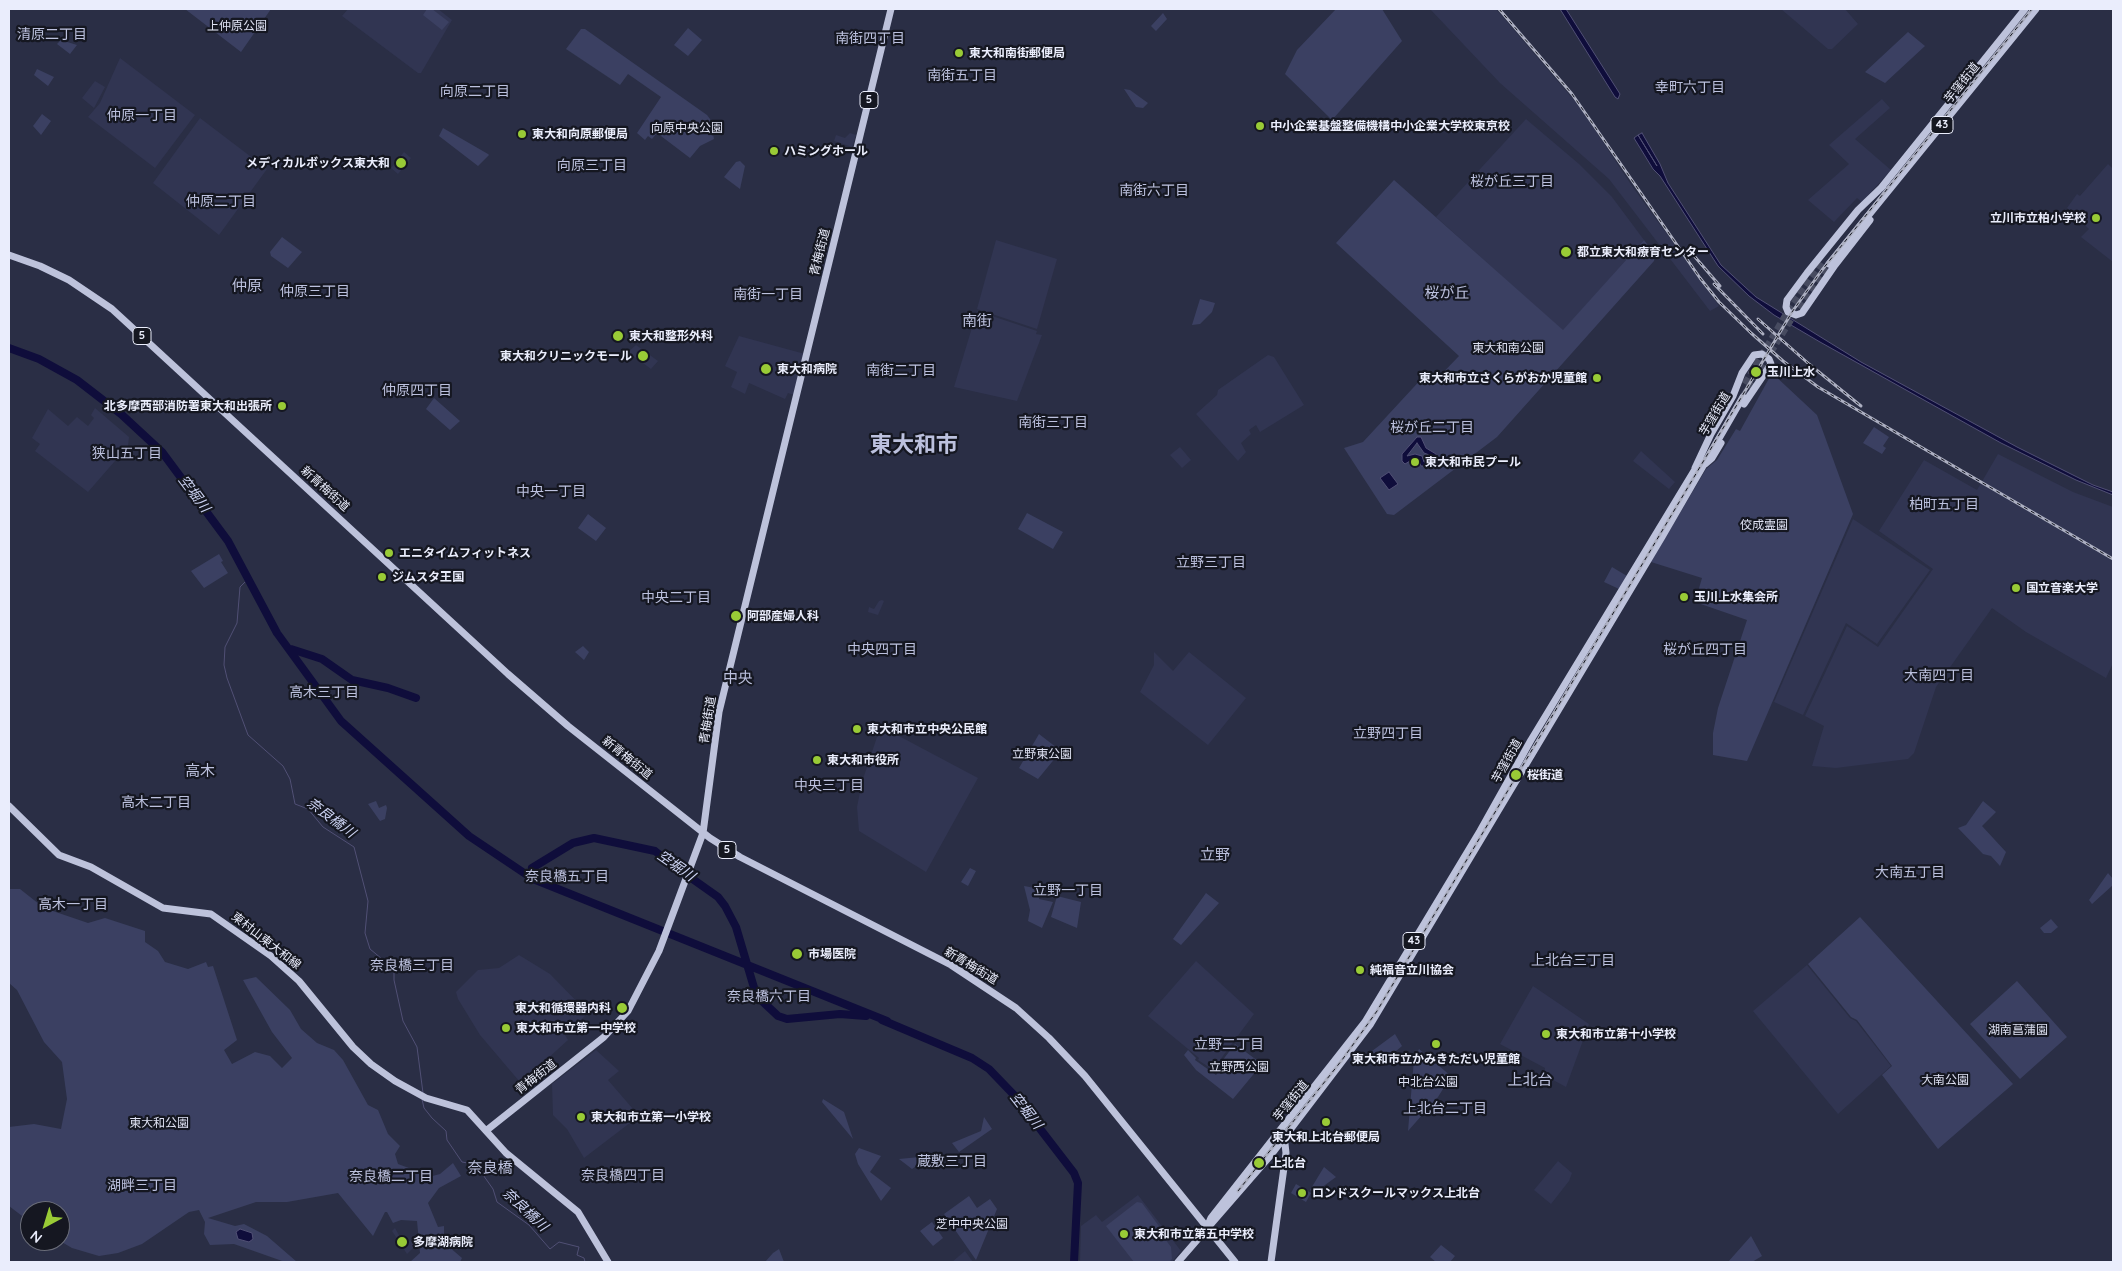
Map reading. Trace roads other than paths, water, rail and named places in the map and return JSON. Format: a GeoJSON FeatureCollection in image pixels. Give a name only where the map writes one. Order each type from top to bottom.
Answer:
{"type":"FeatureCollection","features":[{"type":"Feature","properties":{"kind":"main road","name":"青梅街道"},"geometry":{"type":"LineString","coordinates":[[487,1130],[604,1037],[620,1022],[636,999],[664,939],[704,833],[719,712],[891,9]]}},
{"type":"Feature","properties":{"kind":"main road","name":"芋窪街道"},"geometry":{"type":"LineString","coordinates":[[1886,188],[2025,9]]}},
{"type":"Feature","properties":{"kind":"main road","name":"芋窪街道"},"geometry":{"type":"LineString","coordinates":[[1826,262],[2036,9]]}},
{"type":"Feature","properties":{"kind":"main road"},"geometry":{"type":"LineString","coordinates":[[1886,188],[1802,313],[1796,315],[1788,312],[1786,307],[1787,300],[1807,273],[1858,210],[1886,188]]}},
{"type":"Feature","properties":{"kind":"main road","name":"新青梅街道"},"geometry":{"type":"LineString","coordinates":[[9,256],[40,266],[69,280],[123,318],[508,674],[568,726],[704,833],[740,857],[951,965],[1006,1001],[1069,1058],[1235,1262]]}},
{"type":"Feature","properties":{"kind":"main road"},"geometry":{"type":"LineString","coordinates":[[1694,471],[1711,434],[1733,396],[1742,373],[1754,355],[1762,354],[1769,359],[1771,364],[1712,458],[1702,466]]}},
{"type":"Feature","properties":{"kind":"main road","name":"芋窪街道"},"geometry":{"type":"LineString","coordinates":[[1178,1262],[1207,1227],[1211,1218],[1282,1133],[1359,1040],[1392,990],[1662,537],[1742,395],[1531,740],[1480,831],[1365,1022],[1282,1133]]}},
{"type":"Feature","properties":{"kind":"main road","name":"東村山東大和線"},"geometry":{"type":"LineString","coordinates":[[9,806],[59,855],[91,867],[163,908],[207,913],[222,920],[271,956],[294,976],[363,1058],[395,1081],[422,1096],[467,1110],[487,1130]]}},
{"type":"Feature","properties":{"kind":"main road"},"geometry":{"type":"LineString","coordinates":[[487,1130],[506,1152],[578,1212],[608,1262]]}},
{"type":"Feature","properties":{"kind":"main road"},"geometry":{"type":"LineString","coordinates":[[1271,1262],[1286,1153],[1282,1133]]}},
{"type":"Feature","properties":{"kind":"waterway","name":"空堀川"},"geometry":{"type":"LineString","coordinates":[[9,348],[39,359],[77,380],[121,414],[162,452],[228,541],[277,633],[341,721],[469,836],[533,879],[887,1021]]}},
{"type":"Feature","properties":{"kind":"waterway","name":"奈良橋川"},"geometry":{"type":"LineString","coordinates":[[248,579],[240,587],[237,623],[225,647],[224,665],[227,678],[248,735],[283,766],[290,779],[295,804],[308,809],[323,827],[354,847],[368,901],[365,933],[370,949],[394,969],[394,980],[403,1021],[417,1047],[423,1093]]}},
{"type":"Feature","properties":{"kind":"waterway","name":"空堀川"},"geometry":{"type":"LineString","coordinates":[[291,649],[322,659],[352,680],[388,688],[416,698]]}},
{"type":"Feature","properties":{"kind":"waterway","name":"空堀川"},"geometry":{"type":"LineString","coordinates":[[532,868],[573,843],[594,838],[655,851],[718,897],[725,906],[736,927],[755,991],[762,1001],[778,1016],[787,1019],[840,1014],[866,1016]]}},
{"type":"Feature","properties":{"kind":"waterway","name":"空堀川"},"geometry":{"type":"LineString","coordinates":[[882,1020],[972,1058],[989,1069],[1014,1095],[1074,1173],[1078,1183],[1074,1262]]}},
{"type":"Feature","properties":{"kind":"waterway","name":"奈良橋川"},"geometry":{"type":"LineString","coordinates":[[422,1099],[424,1108],[446,1131],[447,1140],[462,1162],[473,1164],[481,1172],[493,1189],[497,1202],[529,1225],[550,1249],[559,1242],[579,1247],[577,1255],[584,1258],[585,1262]]}},
{"type":"Feature","properties":{"kind":"tunnel"},"geometry":{"type":"LineString","coordinates":[[1745,384],[1787,313],[1824,260]]}},
{"type":"Feature","properties":{"kind":"tunnel"},"geometry":{"type":"LineString","coordinates":[[1743,397],[1793,316],[1829,264]]}},
{"type":"Feature","properties":{"kind":"railway"},"geometry":{"type":"LineString","coordinates":[[1499,9],[1572,94],[1700,278],[1719,302],[1751,333],[1783,361],[1818,387],[2113,559]]}},
{"type":"Feature","properties":{"kind":"railway"},"geometry":{"type":"LineString","coordinates":[[1238,1191],[1342,1060],[1377,1011],[1792,312],[1822,270],[2032,9]]}},
{"type":"Feature","properties":{"kind":"railway"},"geometry":{"type":"LineString","coordinates":[[1689,250],[1720,286]]}},
{"type":"Feature","properties":{"kind":"railway"},"geometry":{"type":"LineString","coordinates":[[1714,284],[1763,334]]}},
{"type":"Feature","properties":{"kind":"railway"},"geometry":{"type":"LineString","coordinates":[[1758,319],[1861,406]]}},
{"type":"Feature","properties":{"kind":"place","name":"東大和南街郵便局"},"geometry":{"type":"Point","coordinates":[959,53]}},
{"type":"Feature","properties":{"kind":"place","name":"中小企業基盤整備機構中小企業大学校東京校"},"geometry":{"type":"Point","coordinates":[1260,126]}},
{"type":"Feature","properties":{"kind":"place","name":"東大和向原郵便局"},"geometry":{"type":"Point","coordinates":[522,134]}},
{"type":"Feature","properties":{"kind":"place","name":"ハミングホール"},"geometry":{"type":"Point","coordinates":[774,151]}},
{"type":"Feature","properties":{"kind":"place","name":"メディカルボックス東大和"},"geometry":{"type":"Point","coordinates":[401,163]}},
{"type":"Feature","properties":{"kind":"place","name":"立川市立柏小学校"},"geometry":{"type":"Point","coordinates":[2096,218]}},
{"type":"Feature","properties":{"kind":"place","name":"都立東大和療育センター"},"geometry":{"type":"Point","coordinates":[1566,252]}},
{"type":"Feature","properties":{"kind":"place","name":"東大和整形外科"},"geometry":{"type":"Point","coordinates":[618,336]}},
{"type":"Feature","properties":{"kind":"place","name":"東大和クリニックモール"},"geometry":{"type":"Point","coordinates":[643,356]}},
{"type":"Feature","properties":{"kind":"place","name":"東大和病院"},"geometry":{"type":"Point","coordinates":[766,369]}},
{"type":"Feature","properties":{"kind":"place","name":"玉川上水"},"geometry":{"type":"Point","coordinates":[1756,372]}},
{"type":"Feature","properties":{"kind":"place","name":"東大和市立さくらがおか児童館"},"geometry":{"type":"Point","coordinates":[1597,378]}},
{"type":"Feature","properties":{"kind":"place","name":"北多摩西部消防署東大和出張所"},"geometry":{"type":"Point","coordinates":[282,406]}},
{"type":"Feature","properties":{"kind":"place","name":"東大和市民プール"},"geometry":{"type":"Point","coordinates":[1415,462]}},
{"type":"Feature","properties":{"kind":"place","name":"エニタイムフィットネス"},"geometry":{"type":"Point","coordinates":[389,553]}},
{"type":"Feature","properties":{"kind":"place","name":"ジムスタ王国"},"geometry":{"type":"Point","coordinates":[382,577]}},
{"type":"Feature","properties":{"kind":"place","name":"国立音楽大学"},"geometry":{"type":"Point","coordinates":[2016,588]}},
{"type":"Feature","properties":{"kind":"place","name":"玉川上水集会所"},"geometry":{"type":"Point","coordinates":[1684,597]}},
{"type":"Feature","properties":{"kind":"place","name":"阿部産婦人科"},"geometry":{"type":"Point","coordinates":[736,616]}},
{"type":"Feature","properties":{"kind":"place","name":"東大和市立中央公民館"},"geometry":{"type":"Point","coordinates":[857,729]}},
{"type":"Feature","properties":{"kind":"place","name":"東大和市役所"},"geometry":{"type":"Point","coordinates":[817,760]}},
{"type":"Feature","properties":{"kind":"place","name":"桜街道"},"geometry":{"type":"Point","coordinates":[1516,775]}},
{"type":"Feature","properties":{"kind":"place","name":"市場医院"},"geometry":{"type":"Point","coordinates":[797,954]}},
{"type":"Feature","properties":{"kind":"place","name":"純福音立川協会"},"geometry":{"type":"Point","coordinates":[1360,970]}},
{"type":"Feature","properties":{"kind":"place","name":"東大和循環器内科"},"geometry":{"type":"Point","coordinates":[622,1008]}},
{"type":"Feature","properties":{"kind":"place","name":"東大和市立第一中学校"},"geometry":{"type":"Point","coordinates":[506,1028]}},
{"type":"Feature","properties":{"kind":"place","name":"東大和市立第十小学校"},"geometry":{"type":"Point","coordinates":[1546,1034]}},
{"type":"Feature","properties":{"kind":"place","name":"東大和市立かみきただい児童館"},"geometry":{"type":"Point","coordinates":[1436,1044]}},
{"type":"Feature","properties":{"kind":"place","name":"東大和市立第一小学校"},"geometry":{"type":"Point","coordinates":[581,1117]}},
{"type":"Feature","properties":{"kind":"place","name":"東大和上北台郵便局"},"geometry":{"type":"Point","coordinates":[1326,1122]}},
{"type":"Feature","properties":{"kind":"place","name":"上北台"},"geometry":{"type":"Point","coordinates":[1259,1163]}},
{"type":"Feature","properties":{"kind":"place","name":"ロンドスクールマックス上北台"},"geometry":{"type":"Point","coordinates":[1302,1193]}},
{"type":"Feature","properties":{"kind":"place","name":"東大和市立第五中学校"},"geometry":{"type":"Point","coordinates":[1124,1234]}},
{"type":"Feature","properties":{"kind":"place","name":"多摩湖病院"},"geometry":{"type":"Point","coordinates":[402,1242]}},
{"type":"Feature","properties":{"kind":"district","name":"清原二丁目"},"geometry":{"type":"Point","coordinates":[52,35]}},
{"type":"Feature","properties":{"kind":"district","name":"南街四丁目"},"geometry":{"type":"Point","coordinates":[870,39]}},
{"type":"Feature","properties":{"kind":"district","name":"南街五丁目"},"geometry":{"type":"Point","coordinates":[962,76]}},
{"type":"Feature","properties":{"kind":"district","name":"幸町六丁目"},"geometry":{"type":"Point","coordinates":[1690,88]}},
{"type":"Feature","properties":{"kind":"district","name":"向原二丁目"},"geometry":{"type":"Point","coordinates":[475,92]}},
{"type":"Feature","properties":{"kind":"district","name":"仲原一丁目"},"geometry":{"type":"Point","coordinates":[142,116]}},
{"type":"Feature","properties":{"kind":"district","name":"向原三丁目"},"geometry":{"type":"Point","coordinates":[592,166]}},
{"type":"Feature","properties":{"kind":"district","name":"桜が丘三丁目"},"geometry":{"type":"Point","coordinates":[1512,182]}},
{"type":"Feature","properties":{"kind":"district","name":"南街六丁目"},"geometry":{"type":"Point","coordinates":[1154,191]}},
{"type":"Feature","properties":{"kind":"district","name":"仲原二丁目"},"geometry":{"type":"Point","coordinates":[221,202]}},
{"type":"Feature","properties":{"kind":"district","name":"仲原"},"geometry":{"type":"Point","coordinates":[247,286]}},
{"type":"Feature","properties":{"kind":"district","name":"仲原三丁目"},"geometry":{"type":"Point","coordinates":[315,292]}},
{"type":"Feature","properties":{"kind":"district","name":"桜が丘"},"geometry":{"type":"Point","coordinates":[1447,293]}},
{"type":"Feature","properties":{"kind":"district","name":"南街一丁目"},"geometry":{"type":"Point","coordinates":[768,295]}},
{"type":"Feature","properties":{"kind":"district","name":"南街"},"geometry":{"type":"Point","coordinates":[977,321]}},
{"type":"Feature","properties":{"kind":"district","name":"南街二丁目"},"geometry":{"type":"Point","coordinates":[901,371]}},
{"type":"Feature","properties":{"kind":"district","name":"仲原四丁目"},"geometry":{"type":"Point","coordinates":[417,391]}},
{"type":"Feature","properties":{"kind":"district","name":"南街三丁目"},"geometry":{"type":"Point","coordinates":[1053,423]}},
{"type":"Feature","properties":{"kind":"district","name":"桜が丘二丁目"},"geometry":{"type":"Point","coordinates":[1432,428]}},
{"type":"Feature","properties":{"kind":"district","name":"東大和市"},"geometry":{"type":"Point","coordinates":[914,445]}},
{"type":"Feature","properties":{"kind":"district","name":"狭山五丁目"},"geometry":{"type":"Point","coordinates":[127,454]}},
{"type":"Feature","properties":{"kind":"district","name":"中央一丁目"},"geometry":{"type":"Point","coordinates":[551,492]}},
{"type":"Feature","properties":{"kind":"district","name":"柏町五丁目"},"geometry":{"type":"Point","coordinates":[1944,505]}},
{"type":"Feature","properties":{"kind":"district","name":"立野三丁目"},"geometry":{"type":"Point","coordinates":[1211,563]}},
{"type":"Feature","properties":{"kind":"district","name":"中央二丁目"},"geometry":{"type":"Point","coordinates":[676,598]}},
{"type":"Feature","properties":{"kind":"district","name":"中央四丁目"},"geometry":{"type":"Point","coordinates":[882,650]}},
{"type":"Feature","properties":{"kind":"district","name":"桜が丘四丁目"},"geometry":{"type":"Point","coordinates":[1705,650]}},
{"type":"Feature","properties":{"kind":"district","name":"大南四丁目"},"geometry":{"type":"Point","coordinates":[1939,676]}},
{"type":"Feature","properties":{"kind":"district","name":"中央"},"geometry":{"type":"Point","coordinates":[738,678]}},
{"type":"Feature","properties":{"kind":"district","name":"高木三丁目"},"geometry":{"type":"Point","coordinates":[324,693]}},
{"type":"Feature","properties":{"kind":"district","name":"立野四丁目"},"geometry":{"type":"Point","coordinates":[1388,734]}},
{"type":"Feature","properties":{"kind":"district","name":"高木"},"geometry":{"type":"Point","coordinates":[200,771]}},
{"type":"Feature","properties":{"kind":"district","name":"中央三丁目"},"geometry":{"type":"Point","coordinates":[829,786]}},
{"type":"Feature","properties":{"kind":"district","name":"高木二丁目"},"geometry":{"type":"Point","coordinates":[156,803]}},
{"type":"Feature","properties":{"kind":"district","name":"立野"},"geometry":{"type":"Point","coordinates":[1215,855]}},
{"type":"Feature","properties":{"kind":"district","name":"大南五丁目"},"geometry":{"type":"Point","coordinates":[1910,873]}},
{"type":"Feature","properties":{"kind":"district","name":"奈良橋五丁目"},"geometry":{"type":"Point","coordinates":[567,877]}},
{"type":"Feature","properties":{"kind":"district","name":"立野一丁目"},"geometry":{"type":"Point","coordinates":[1068,891]}},
{"type":"Feature","properties":{"kind":"district","name":"高木一丁目"},"geometry":{"type":"Point","coordinates":[73,905]}},
{"type":"Feature","properties":{"kind":"district","name":"上北台三丁目"},"geometry":{"type":"Point","coordinates":[1573,961]}},
{"type":"Feature","properties":{"kind":"district","name":"奈良橋三丁目"},"geometry":{"type":"Point","coordinates":[412,966]}},
{"type":"Feature","properties":{"kind":"district","name":"奈良橋六丁目"},"geometry":{"type":"Point","coordinates":[769,997]}},
{"type":"Feature","properties":{"kind":"district","name":"立野二丁目"},"geometry":{"type":"Point","coordinates":[1229,1045]}},
{"type":"Feature","properties":{"kind":"district","name":"上北台"},"geometry":{"type":"Point","coordinates":[1530,1080]}},
{"type":"Feature","properties":{"kind":"district","name":"上北台二丁目"},"geometry":{"type":"Point","coordinates":[1445,1109]}},
{"type":"Feature","properties":{"kind":"district","name":"蔵敷三丁目"},"geometry":{"type":"Point","coordinates":[952,1162]}},
{"type":"Feature","properties":{"kind":"district","name":"奈良橋"},"geometry":{"type":"Point","coordinates":[490,1168]}},
{"type":"Feature","properties":{"kind":"district","name":"奈良橋四丁目"},"geometry":{"type":"Point","coordinates":[623,1176]}},
{"type":"Feature","properties":{"kind":"district","name":"奈良橋二丁目"},"geometry":{"type":"Point","coordinates":[391,1177]}},
{"type":"Feature","properties":{"kind":"district","name":"湖畔三丁目"},"geometry":{"type":"Point","coordinates":[142,1186]}},
{"type":"Feature","properties":{"kind":"park label","name":"上仲原公園"},"geometry":{"type":"Point","coordinates":[237,26]}},
{"type":"Feature","properties":{"kind":"park label","name":"向原中央公園"},"geometry":{"type":"Point","coordinates":[687,128]}},
{"type":"Feature","properties":{"kind":"park label","name":"東大和南公園"},"geometry":{"type":"Point","coordinates":[1508,348]}},
{"type":"Feature","properties":{"kind":"park label","name":"佼成霊園"},"geometry":{"type":"Point","coordinates":[1764,525]}},
{"type":"Feature","properties":{"kind":"park label","name":"立野東公園"},"geometry":{"type":"Point","coordinates":[1042,754]}},
{"type":"Feature","properties":{"kind":"park label","name":"湖南菖蒲園"},"geometry":{"type":"Point","coordinates":[2018,1030]}},
{"type":"Feature","properties":{"kind":"park label","name":"立野西公園"},"geometry":{"type":"Point","coordinates":[1239,1067]}},
{"type":"Feature","properties":{"kind":"park label","name":"大南公園"},"geometry":{"type":"Point","coordinates":[1945,1080]}},
{"type":"Feature","properties":{"kind":"park label","name":"中北台公園"},"geometry":{"type":"Point","coordinates":[1428,1082]}},
{"type":"Feature","properties":{"kind":"park label","name":"東大和公園"},"geometry":{"type":"Point","coordinates":[159,1123]}},
{"type":"Feature","properties":{"kind":"park label","name":"芝中中央公園"},"geometry":{"type":"Point","coordinates":[972,1224]}}]}
